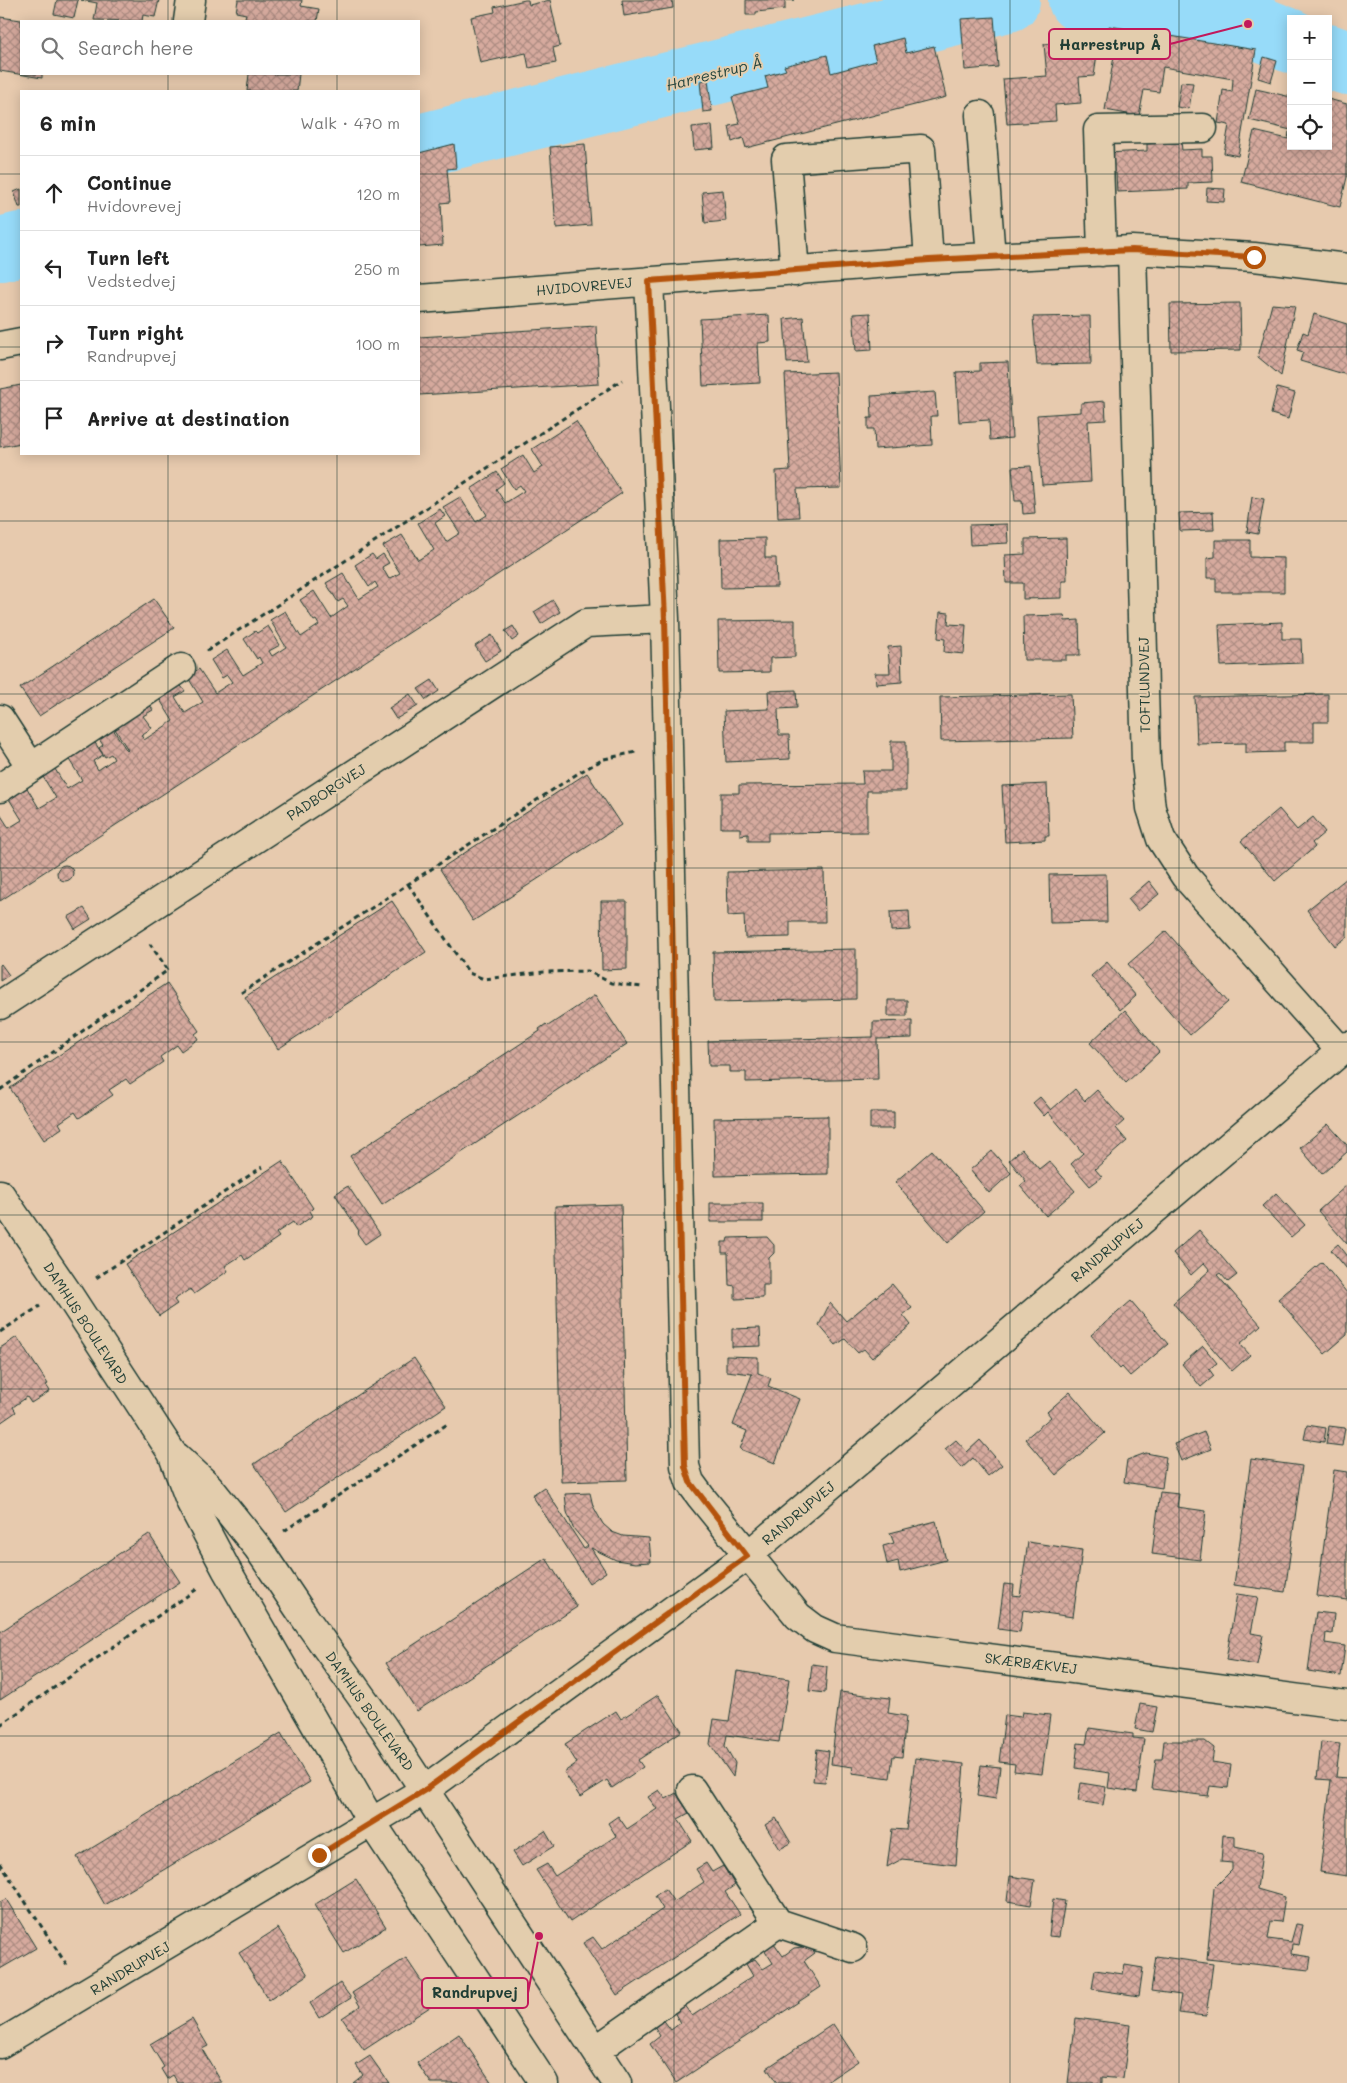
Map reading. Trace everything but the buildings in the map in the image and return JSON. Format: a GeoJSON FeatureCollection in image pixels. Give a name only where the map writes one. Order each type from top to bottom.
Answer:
{"type":"FeatureCollection","features":[{"type":"Feature","properties":{"kind":"street"},"geometry":{"type":"LineString","coordinates":[[188,20],[191,0]]}},
{"type":"Feature","properties":{"kind":"street"},"geometry":{"type":"LineString","coordinates":[[980,115],[991,257]]}},
{"type":"Feature","properties":{"kind":"street"},"geometry":{"type":"LineString","coordinates":[[1102,252],[1098,130],[1203,128]]}},
{"type":"Feature","properties":{"kind":"street"},"geometry":{"type":"LineString","coordinates":[[795,272],[786,159],[921,149],[929,260]]}},
{"type":"Feature","properties":{"kind":"street","name":"HVIDOVREVEJ"},"geometry":{"type":"LineString","coordinates":[[420,299],[795,272],[929,260],[1132,250],[1254,257],[1347,268]]}},
{"type":"Feature","properties":{"kind":"street","name":"TOFTLUNDVEJ"},"geometry":{"type":"LineString","coordinates":[[1132,250],[1146,762],[1151,808],[1161,840],[1185,876],[1344,1048]]}},
{"type":"Feature","properties":{"kind":"street","name":"SKÆRBÆKVEJ"},"geometry":{"type":"LineString","coordinates":[[649,281],[665,619],[685,1466],[690,1482],[747,1556],[798,1616],[815,1629],[835,1638],[1347,1705]]}},
{"type":"Feature","properties":{"kind":"street"},"geometry":{"type":"LineString","coordinates":[[0,346],[20,342]]}},
{"type":"Feature","properties":{"kind":"street","name":"PADBORGVEJ"},"geometry":{"type":"LineString","coordinates":[[0,1005],[586,623],[665,619]]}},
{"type":"Feature","properties":{"kind":"street"},"geometry":{"type":"LineString","coordinates":[[0,788],[181,668]]}},
{"type":"Feature","properties":{"kind":"street"},"geometry":{"type":"LineString","coordinates":[[0,720],[31,767]]}},
{"type":"Feature","properties":{"kind":"street","name":"RANDRUPVEJ"},"geometry":{"type":"LineString","coordinates":[[0,2044],[425,1790],[747,1556],[1344,1048]]}},
{"type":"Feature","properties":{"kind":"street","name":"DAMHUS BOULEVARD"},"geometry":{"type":"LineString","coordinates":[[0,1194],[172,1453],[191,1503],[226,1569],[372,1823],[544,2083]]}},
{"type":"Feature","properties":{"kind":"street","name":"DAMHUS BOULEVARD"},"geometry":{"type":"LineString","coordinates":[[172,1453],[209,1487],[258,1548],[383,1727],[617,2083]]}},
{"type":"Feature","properties":{"kind":"street"},"geometry":{"type":"LineString","coordinates":[[692,1790],[778,1923],[853,1948]]}},
{"type":"Feature","properties":{"kind":"street"},"geometry":{"type":"LineString","coordinates":[[596,2050],[778,1923]]}},
{"type":"Feature","properties":{"kind":"path"},"geometry":{"type":"LineString","coordinates":[[181,668],[654,359]]}},
{"type":"Feature","properties":{"kind":"path"},"geometry":{"type":"LineString","coordinates":[[241,993],[604,759],[630,752],[669,752]]}},
{"type":"Feature","properties":{"kind":"path"},"geometry":{"type":"LineString","coordinates":[[408,884],[469,972],[484,979],[544,972],[588,971],[610,983],[675,992]]}},
{"type":"Feature","properties":{"kind":"path"},"geometry":{"type":"LineString","coordinates":[[0,1090],[168,970],[133,918]]}},
{"type":"Feature","properties":{"kind":"path"},"geometry":{"type":"LineString","coordinates":[[0,1332],[67,1293],[262,1167]]}},
{"type":"Feature","properties":{"kind":"path"},"geometry":{"type":"LineString","coordinates":[[258,1548],[449,1423]]}},
{"type":"Feature","properties":{"kind":"path"},"geometry":{"type":"LineString","coordinates":[[0,1725],[226,1569]]}},
{"type":"Feature","properties":{"kind":"path"},"geometry":{"type":"LineString","coordinates":[[0,1863],[85,1994]]}},
{"type":"Feature","properties":{"kind":"waterway","name":"Harrestrup Å"},"geometry":{"type":"LineString","coordinates":[[420,146],[1008,0]]}},
{"type":"Feature","properties":{"kind":"waterway","name":"Harrestrup Å"},"geometry":{"type":"LineString","coordinates":[[1080,0],[1248,24],[1287,39]]}},
{"type":"Feature","properties":{"kind":"waterway","name":"Harrestrup Å"},"geometry":{"type":"LineString","coordinates":[[1332,57],[1347,63]]}},
{"type":"Feature","properties":{"kind":"waterway","name":"Harrestrup Å"},"geometry":{"type":"LineString","coordinates":[[0,249],[20,244]]}},
{"type":"Feature","properties":{"kind":"place","name":"Harrestrup Å"},"geometry":{"type":"Point","coordinates":[1248,24]}},
{"type":"Feature","properties":{"kind":"place","name":"Randrupvej"},"geometry":{"type":"Point","coordinates":[539,1936]}},
{"type":"Feature","properties":{"kind":"route"},"geometry":{"type":"LineString","coordinates":[[319,1855],[425,1790],[509,1731],[747,1556],[690,1482],[685,1466],[665,619],[649,281],[795,272],[929,260],[1132,250],[1254,257]]}}]}
